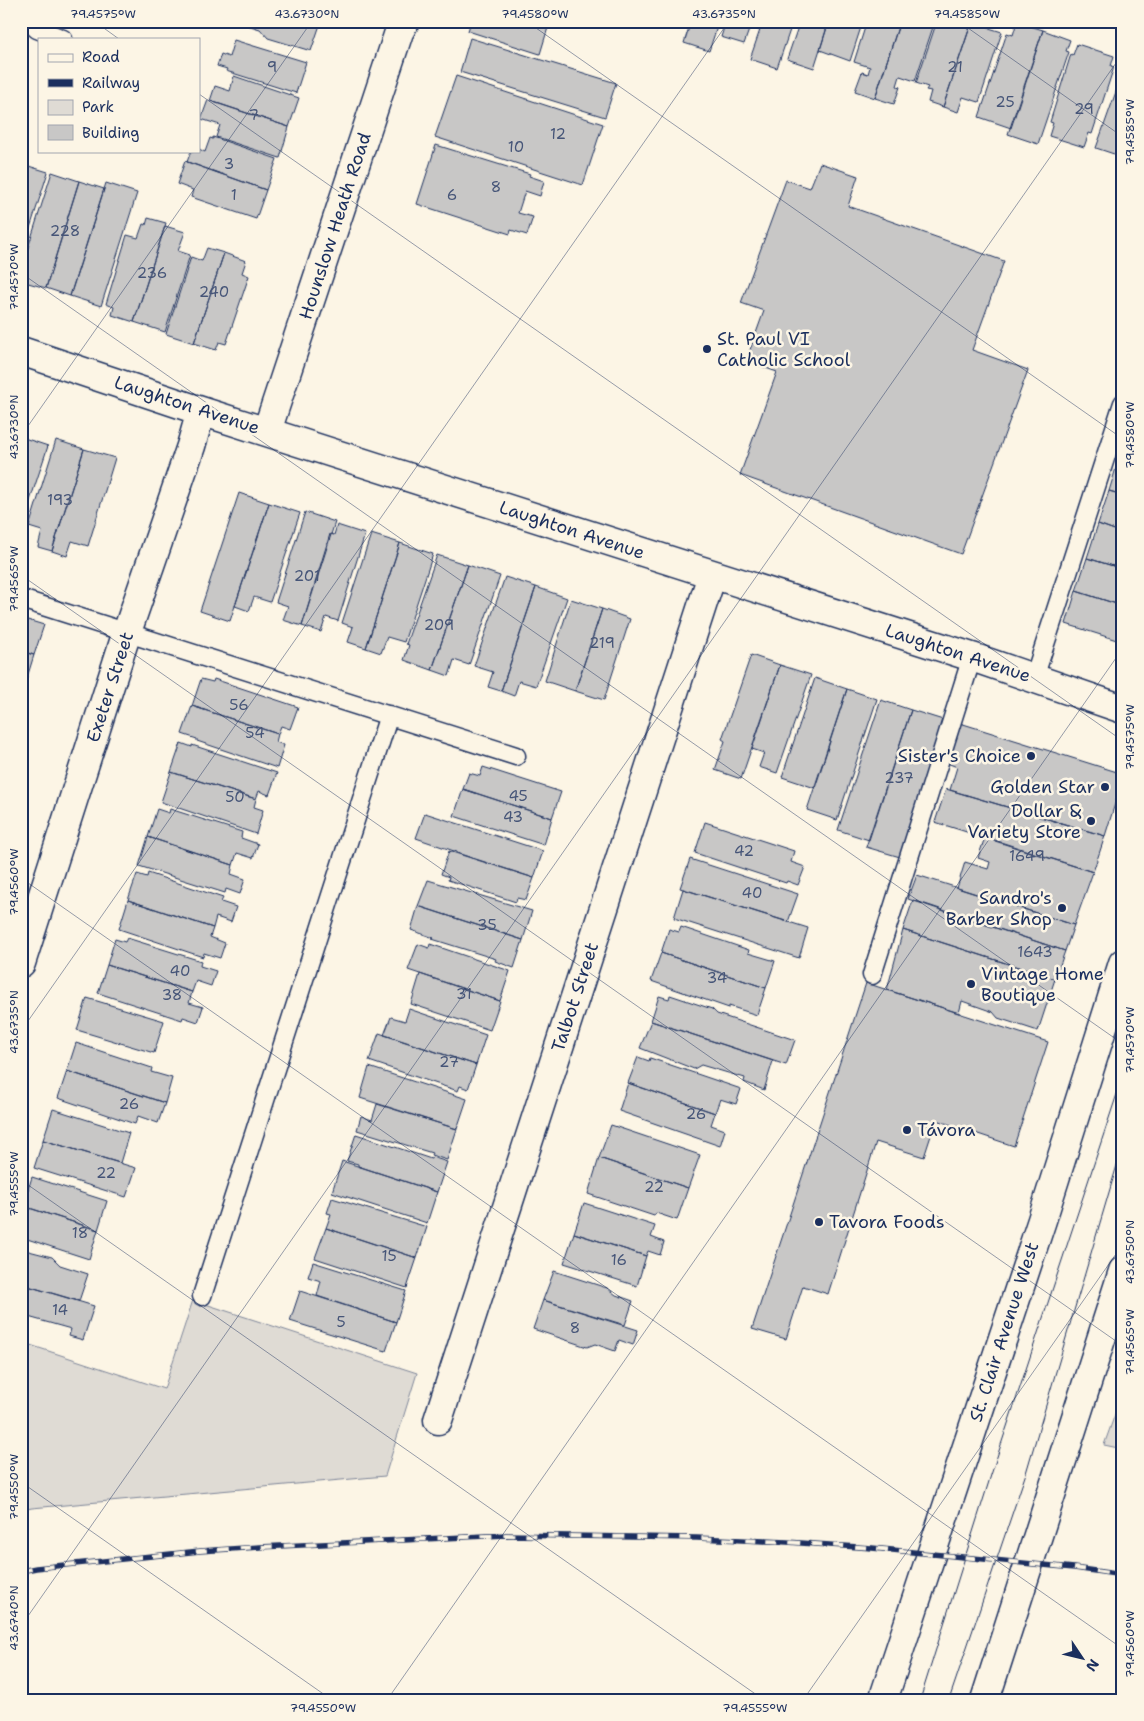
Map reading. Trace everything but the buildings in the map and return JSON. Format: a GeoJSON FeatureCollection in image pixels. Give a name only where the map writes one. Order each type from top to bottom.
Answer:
{"type":"FeatureCollection","features":[{"type":"Feature","properties":{"kind":"street","name":"Hounslow Heath Road"},"geometry":{"type":"LineString","coordinates":[[267,431],[393,51],[405,21]]}},
{"type":"Feature","properties":{"kind":"street","name":"Laughton Avenue"},"geometry":{"type":"LineString","coordinates":[[21,351],[202,411],[972,657],[1123,709]]}},
{"type":"Feature","properties":{"kind":"street","name":"Exeter Street"},"geometry":{"type":"LineString","coordinates":[[21,963],[127,632],[202,411]]}},
{"type":"Feature","properties":{"kind":"street","name":"Talbot Street"},"geometry":{"type":"LineString","coordinates":[[438,1420],[712,575]]}},
{"type":"Feature","properties":{"kind":"street","name":"St. Clair Avenue West"},"geometry":{"type":"LineString","coordinates":[[883,1700],[1042,1220],[1123,963]]}},
{"type":"Feature","properties":{"kind":"street"},"geometry":{"type":"LineString","coordinates":[[985,1700],[1123,1271]]}},
{"type":"Feature","properties":{"kind":"lane"},"geometry":{"type":"LineString","coordinates":[[28,21],[37,30],[60,38]]}},
{"type":"Feature","properties":{"kind":"lane"},"geometry":{"type":"LineString","coordinates":[[1034,678],[1123,403]]}},
{"type":"Feature","properties":{"kind":"lane"},"geometry":{"type":"LineString","coordinates":[[21,599],[516,756]]}},
{"type":"Feature","properties":{"kind":"lane"},"geometry":{"type":"LineString","coordinates":[[872,976],[972,657]]}},
{"type":"Feature","properties":{"kind":"lane"},"geometry":{"type":"LineString","coordinates":[[202,1296],[389,715]]}},
{"type":"Feature","properties":{"kind":"green space"},"geometry":{"type":"Polygon","coordinates":[[[193,1300],[417,1373],[385,1476],[21,1510],[21,1342],[164,1389],[193,1300]]]}},
{"type":"Feature","properties":{"kind":"green space"},"geometry":{"type":"Polygon","coordinates":[[[1123,1392],[1123,1449],[1104,1445],[1123,1392]]]}},
{"type":"Feature","properties":{"kind":"tram line"},"geometry":{"type":"LineString","coordinates":[[920,1700],[991,1475],[1123,1076]]}},
{"type":"Feature","properties":{"kind":"tram line"},"geometry":{"type":"LineString","coordinates":[[949,1700],[1026,1473],[1123,1145]]}},
{"type":"Feature","properties":{"kind":"railway"},"geometry":{"type":"LineString","coordinates":[[21,1571],[200,1551],[506,1535],[697,1538],[787,1542],[872,1548],[1074,1568],[1123,1575]]}},
{"type":"Feature","properties":{"kind":"place","name":"St. Paul VI Catholic School"},"geometry":{"type":"Point","coordinates":[707,349]}},
{"type":"Feature","properties":{"kind":"place","name":"Sister's Choice"},"geometry":{"type":"Point","coordinates":[1031,756]}},
{"type":"Feature","properties":{"kind":"place","name":"Golden Star"},"geometry":{"type":"Point","coordinates":[1105,787]}},
{"type":"Feature","properties":{"kind":"place","name":"Dollar & Variety Store"},"geometry":{"type":"Point","coordinates":[1091,821]}},
{"type":"Feature","properties":{"kind":"place","name":"Sandro's Barber Shop"},"geometry":{"type":"Point","coordinates":[1062,908]}},
{"type":"Feature","properties":{"kind":"place","name":"Vintage Home Boutique"},"geometry":{"type":"Point","coordinates":[971,984]}},
{"type":"Feature","properties":{"kind":"place","name":"Távora"},"geometry":{"type":"Point","coordinates":[907,1130]}},
{"type":"Feature","properties":{"kind":"place","name":"Tavora Foods"},"geometry":{"type":"Point","coordinates":[819,1222]}}]}
